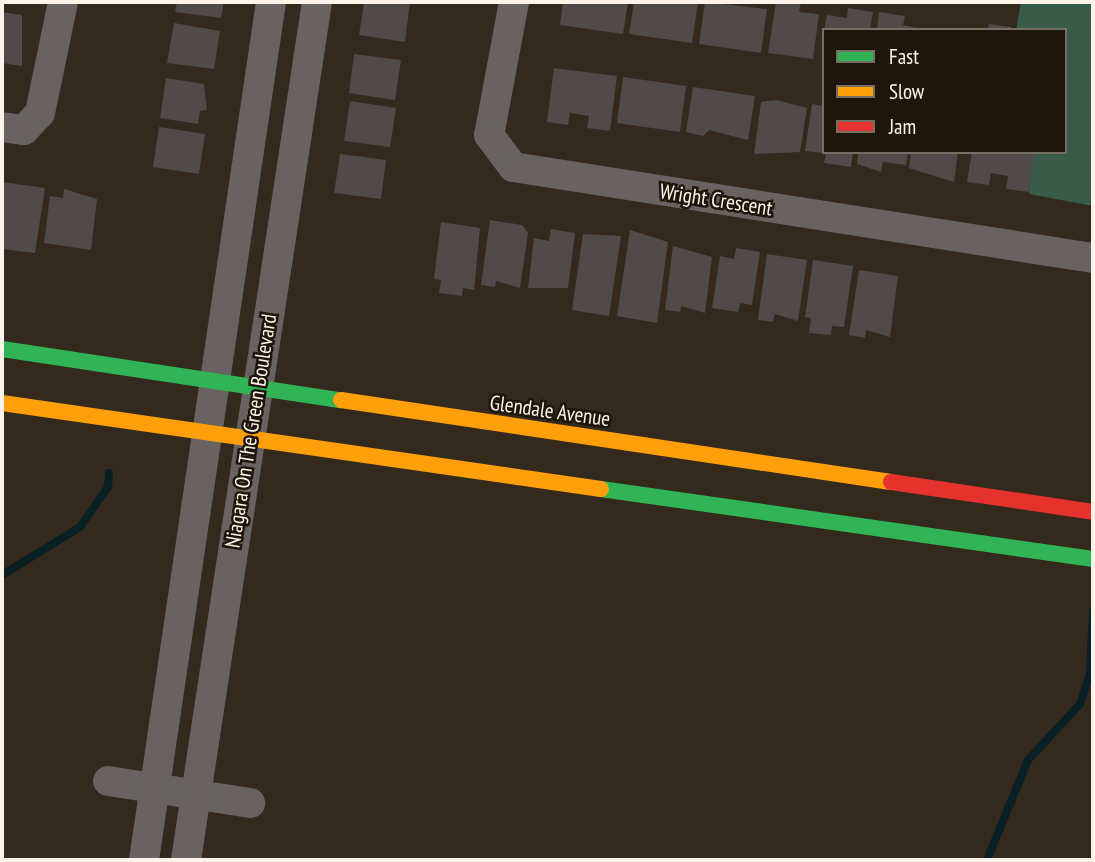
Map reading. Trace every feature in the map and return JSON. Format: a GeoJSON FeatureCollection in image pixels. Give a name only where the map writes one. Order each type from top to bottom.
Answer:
{"type":"FeatureCollection","features":[{"type":"Feature","properties":{"kind":"main road","name":"Glendale Avenue"},"geometry":{"type":"LineString","coordinates":[[2,349],[1093,512]]}},
{"type":"Feature","properties":{"kind":"main road"},"geometry":{"type":"LineString","coordinates":[[2,403],[1093,559]]}},
{"type":"Feature","properties":{"kind":"street"},"geometry":{"type":"LineString","coordinates":[[2,127],[24,130],[40,113],[64,2]]}},
{"type":"Feature","properties":{"kind":"street","name":"Niagara On The Green Boulevard"},"geometry":{"type":"LineString","coordinates":[[144,860],[271,2]]}},
{"type":"Feature","properties":{"kind":"street","name":"Niagara On The Green Boulevard"},"geometry":{"type":"LineString","coordinates":[[186,860],[317,2]]}},
{"type":"Feature","properties":{"kind":"street","name":"Wright Crescent"},"geometry":{"type":"LineString","coordinates":[[514,2],[489,135],[513,167],[1093,258]]}},
{"type":"Feature","properties":{"kind":"street"},"geometry":{"type":"LineString","coordinates":[[108,781],[250,803]]}},
{"type":"Feature","properties":{"kind":"green space"},"geometry":{"type":"Polygon","coordinates":[[[1021,2],[1093,2],[1093,206],[1029,194],[1032,154],[1067,154],[1067,28],[1016,28],[1021,2]]]}},
{"type":"Feature","properties":{"kind":"building"},"geometry":{"type":"Polygon","coordinates":[[[177,2],[224,2],[221,18],[175,12],[177,2]]]}},
{"type":"Feature","properties":{"kind":"building"},"geometry":{"type":"Polygon","coordinates":[[[364,2],[410,2],[405,42],[359,35],[364,2]]]}},
{"type":"Feature","properties":{"kind":"building"},"geometry":{"type":"Polygon","coordinates":[[[563,2],[628,2],[623,34],[560,25],[563,2]]]}},
{"type":"Feature","properties":{"kind":"building"},"geometry":{"type":"Polygon","coordinates":[[[634,2],[698,2],[692,43],[629,34],[634,2]]]}},
{"type":"Feature","properties":{"kind":"building"},"geometry":{"type":"Polygon","coordinates":[[[705,2],[767,9],[761,53],[699,44],[705,2]]]}},
{"type":"Feature","properties":{"kind":"building"},"geometry":{"type":"Polygon","coordinates":[[[776,2],[801,2],[799,12],[819,14],[813,59],[768,53],[776,2]]]}},
{"type":"Feature","properties":{"kind":"building"},"geometry":{"type":"Polygon","coordinates":[[[848,8],[873,12],[870,28],[824,28],[827,15],[847,18],[848,8]]]}},
{"type":"Feature","properties":{"kind":"building"},"geometry":{"type":"Polygon","coordinates":[[[2,12],[22,15],[22,66],[2,63],[2,12]]]}},
{"type":"Feature","properties":{"kind":"building"},"geometry":{"type":"Polygon","coordinates":[[[879,12],[905,16],[903,25],[916,28],[877,28],[879,12]]]}},
{"type":"Feature","properties":{"kind":"building"},"geometry":{"type":"Polygon","coordinates":[[[174,23],[220,31],[214,69],[167,63],[174,23]]]}},
{"type":"Feature","properties":{"kind":"building"},"geometry":{"type":"Polygon","coordinates":[[[989,24],[1011,27],[1011,28],[988,28],[989,24]]]}},
{"type":"Feature","properties":{"kind":"building"},"geometry":{"type":"Polygon","coordinates":[[[354,54],[401,60],[395,100],[349,93],[354,54]]]}},
{"type":"Feature","properties":{"kind":"building"},"geometry":{"type":"Polygon","coordinates":[[[554,68],[617,76],[610,131],[587,128],[589,116],[570,113],[568,125],[547,122],[554,68]]]}},
{"type":"Feature","properties":{"kind":"building"},"geometry":{"type":"Polygon","coordinates":[[[623,77],[686,86],[680,132],[617,123],[623,77]]]}},
{"type":"Feature","properties":{"kind":"building"},"geometry":{"type":"Polygon","coordinates":[[[166,78],[204,84],[207,110],[200,111],[198,124],[160,118],[166,78]]]}},
{"type":"Feature","properties":{"kind":"building"},"geometry":{"type":"Polygon","coordinates":[[[693,87],[755,96],[748,140],[709,130],[703,136],[686,132],[693,87]]]}},
{"type":"Feature","properties":{"kind":"building"},"geometry":{"type":"Polygon","coordinates":[[[776,100],[807,108],[800,152],[754,154],[761,102],[776,100]]]}},
{"type":"Feature","properties":{"kind":"building"},"geometry":{"type":"Polygon","coordinates":[[[350,101],[396,108],[390,147],[344,141],[350,101]]]}},
{"type":"Feature","properties":{"kind":"building"},"geometry":{"type":"Polygon","coordinates":[[[812,104],[822,106],[822,153],[805,151],[812,104]]]}},
{"type":"Feature","properties":{"kind":"building"},"geometry":{"type":"Polygon","coordinates":[[[159,127],[205,134],[199,174],[153,167],[159,127]]]}},
{"type":"Feature","properties":{"kind":"building"},"geometry":{"type":"Polygon","coordinates":[[[340,154],[386,160],[381,199],[334,193],[340,154]]]}},
{"type":"Feature","properties":{"kind":"building"},"geometry":{"type":"Polygon","coordinates":[[[826,154],[853,154],[851,167],[824,163],[826,154]]]}},
{"type":"Feature","properties":{"kind":"building"},"geometry":{"type":"Polygon","coordinates":[[[858,154],[908,154],[906,165],[883,162],[881,172],[857,164],[858,154]]]}},
{"type":"Feature","properties":{"kind":"building"},"geometry":{"type":"Polygon","coordinates":[[[911,154],[958,154],[954,182],[909,168],[911,154]]]}},
{"type":"Feature","properties":{"kind":"building"},"geometry":{"type":"Polygon","coordinates":[[[972,154],[1034,154],[1029,192],[1006,189],[1008,176],[991,173],[989,185],[967,182],[972,154]]]}},
{"type":"Feature","properties":{"kind":"building"},"geometry":{"type":"Polygon","coordinates":[[[2,182],[45,188],[35,253],[2,249],[2,182]]]}},
{"type":"Feature","properties":{"kind":"building"},"geometry":{"type":"Polygon","coordinates":[[[64,189],[97,199],[91,250],[44,243],[50,196],[63,198],[64,189]]]}},
{"type":"Feature","properties":{"kind":"building"},"geometry":{"type":"Polygon","coordinates":[[[490,220],[522,225],[528,233],[520,288],[496,281],[495,287],[481,285],[490,220]]]}},
{"type":"Feature","properties":{"kind":"building"},"geometry":{"type":"Polygon","coordinates":[[[441,222],[480,228],[474,290],[463,288],[462,296],[439,293],[441,280],[434,279],[441,222]]]}},
{"type":"Feature","properties":{"kind":"building"},"geometry":{"type":"Polygon","coordinates":[[[551,229],[575,233],[568,288],[528,288],[534,238],[549,241],[551,229]]]}},
{"type":"Feature","properties":{"kind":"building"},"geometry":{"type":"Polygon","coordinates":[[[630,230],[668,242],[657,323],[617,316],[630,230]]]}},
{"type":"Feature","properties":{"kind":"building"},"geometry":{"type":"Polygon","coordinates":[[[583,234],[621,236],[609,316],[572,310],[583,234]]]}},
{"type":"Feature","properties":{"kind":"building"},"geometry":{"type":"Polygon","coordinates":[[[673,246],[712,257],[705,313],[681,306],[680,312],[665,310],[673,246]]]}},
{"type":"Feature","properties":{"kind":"building"},"geometry":{"type":"Polygon","coordinates":[[[736,248],[760,252],[752,305],[740,303],[738,312],[712,308],[720,256],[734,259],[736,248]]]}},
{"type":"Feature","properties":{"kind":"building"},"geometry":{"type":"Polygon","coordinates":[[[767,254],[807,260],[798,321],[775,314],[773,322],[758,320],[767,254]]]}},
{"type":"Feature","properties":{"kind":"building"},"geometry":{"type":"Polygon","coordinates":[[[813,260],[853,266],[844,327],[832,326],[831,335],[809,333],[811,318],[805,317],[813,260]]]}},
{"type":"Feature","properties":{"kind":"building"},"geometry":{"type":"Polygon","coordinates":[[[859,270],[898,276],[890,337],[866,330],[865,338],[849,335],[859,270]]]}},
{"type":"Feature","properties":{"kind":"waterway"},"geometry":{"type":"LineString","coordinates":[[2,575],[80,527],[108,487],[109,473]]}},
{"type":"Feature","properties":{"kind":"waterway"},"geometry":{"type":"LineString","coordinates":[[987,860],[1028,760],[1080,704],[1090,673],[1093,610]]}},
{"type":"Feature","properties":{"kind":"traffic: fast"},"geometry":{"type":"LineString","coordinates":[[2,349],[341,400]]}},
{"type":"Feature","properties":{"kind":"traffic: fast"},"geometry":{"type":"LineString","coordinates":[[601,489],[1093,559]]}},
{"type":"Feature","properties":{"kind":"traffic: slow"},"geometry":{"type":"LineString","coordinates":[[341,400],[891,482]]}},
{"type":"Feature","properties":{"kind":"traffic: slow"},"geometry":{"type":"LineString","coordinates":[[2,403],[601,489]]}},
{"type":"Feature","properties":{"kind":"traffic: jam"},"geometry":{"type":"LineString","coordinates":[[891,482],[1093,512]]}}]}
